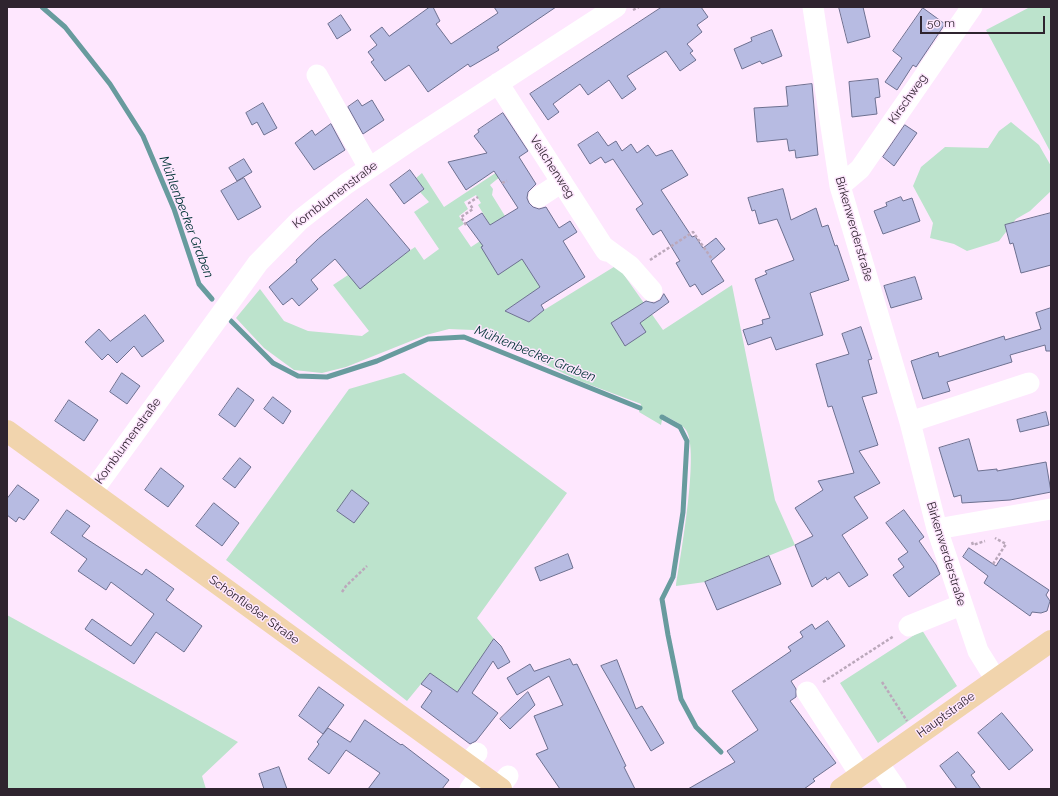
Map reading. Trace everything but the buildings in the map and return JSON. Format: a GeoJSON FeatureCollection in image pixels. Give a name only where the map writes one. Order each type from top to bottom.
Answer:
{"type":"FeatureCollection","features":[{"type":"Feature","properties":{"kind":"main road","name":"Schönfließer Straße"},"geometry":{"type":"LineString","coordinates":[[7,431],[476,768],[503,784]]}},
{"type":"Feature","properties":{"kind":"main road","name":"Hauptstraße"},"geometry":{"type":"LineString","coordinates":[[841,789],[1051,641]]}},
{"type":"Feature","properties":{"kind":"street","name":"Kornblumenstraße"},"geometry":{"type":"LineString","coordinates":[[92,492],[258,263],[300,220],[369,168],[616,7]]}},
{"type":"Feature","properties":{"kind":"street","name":"Birkenwerderstraße"},"geometry":{"type":"LineString","coordinates":[[813,7],[840,186],[910,422],[937,530],[961,605],[978,651],[996,680]]}},
{"type":"Feature","properties":{"kind":"street","name":"Kirschweg"},"geometry":{"type":"LineString","coordinates":[[840,186],[860,169],[914,77],[972,7]]}},
{"type":"Feature","properties":{"kind":"street"},"geometry":{"type":"LineString","coordinates":[[317,74],[369,168]]}},
{"type":"Feature","properties":{"kind":"street","name":"Veilchenweg"},"geometry":{"type":"LineString","coordinates":[[498,84],[605,249],[634,270],[652,291]]}},
{"type":"Feature","properties":{"kind":"street"},"geometry":{"type":"LineString","coordinates":[[539,197],[562,182]]}},
{"type":"Feature","properties":{"kind":"street"},"geometry":{"type":"LineString","coordinates":[[910,422],[1029,383]]}},
{"type":"Feature","properties":{"kind":"street"},"geometry":{"type":"LineString","coordinates":[[937,530],[1051,509]]}},
{"type":"Feature","properties":{"kind":"street"},"geometry":{"type":"LineString","coordinates":[[910,626],[961,605]]}},
{"type":"Feature","properties":{"kind":"street"},"geometry":{"type":"LineString","coordinates":[[807,692],[869,769],[896,789]]}},
{"type":"Feature","properties":{"kind":"path"},"geometry":{"type":"LineString","coordinates":[[502,183],[507,181]]}},
{"type":"Feature","properties":{"kind":"path"},"geometry":{"type":"LineString","coordinates":[[466,224],[461,217],[473,209],[469,203],[478,197]]}},
{"type":"Feature","properties":{"kind":"path"},"geometry":{"type":"LineString","coordinates":[[634,270],[693,232],[712,259]]}},
{"type":"Feature","properties":{"kind":"path"},"geometry":{"type":"LineString","coordinates":[[974,545],[996,538],[1006,544],[993,564]]}},
{"type":"Feature","properties":{"kind":"path"},"geometry":{"type":"LineString","coordinates":[[342,592],[346,586],[367,566]]}},
{"type":"Feature","properties":{"kind":"path"},"geometry":{"type":"LineString","coordinates":[[807,692],[910,626]]}},
{"type":"Feature","properties":{"kind":"path"},"geometry":{"type":"LineString","coordinates":[[882,682],[908,723]]}},
{"type":"Feature","properties":{"kind":"green space"},"geometry":{"type":"Polygon","coordinates":[[[1030,7],[1051,7],[1051,153],[986,30],[1030,7]]]}},
{"type":"Feature","properties":{"kind":"green space"},"geometry":{"type":"Polygon","coordinates":[[[1011,122],[1039,145],[1051,166],[1051,191],[1030,211],[1016,219],[999,241],[967,251],[954,244],[930,238],[933,223],[913,186],[921,167],[945,147],[988,148],[999,131],[1011,122]]]}},
{"type":"Feature","properties":{"kind":"green space"},"geometry":{"type":"Polygon","coordinates":[[[497,172],[501,176],[490,185],[493,189],[492,195],[505,216],[490,225],[478,205],[481,203],[476,195],[464,202],[468,209],[459,216],[464,224],[458,228],[471,247],[509,222],[544,294],[532,293],[505,311],[529,322],[544,310],[617,265],[663,330],[732,285],[775,500],[795,545],[705,582],[676,586],[688,505],[691,459],[690,441],[686,430],[676,421],[663,415],[661,425],[639,412],[641,404],[580,381],[473,330],[449,329],[426,335],[346,367],[322,373],[294,370],[264,348],[236,318],[260,289],[284,321],[308,331],[362,336],[369,331],[333,285],[348,275],[386,267],[415,247],[424,260],[439,249],[414,212],[429,202],[420,192],[424,189],[416,178],[422,173],[444,207],[497,172]]]}},
{"type":"Feature","properties":{"kind":"green space"},"geometry":{"type":"Polygon","coordinates":[[[404,373],[567,493],[477,618],[494,639],[456,694],[430,673],[407,701],[226,560],[349,389],[404,373]]]}},
{"type":"Feature","properties":{"kind":"green space"},"geometry":{"type":"Polygon","coordinates":[[[7,615],[238,742],[202,776],[206,789],[7,789],[7,615]]]}},
{"type":"Feature","properties":{"kind":"green space"},"geometry":{"type":"Polygon","coordinates":[[[922,630],[957,686],[878,743],[840,683],[922,630]]]}},
{"type":"Feature","properties":{"kind":"waterway","name":"Mühlenbecker Graben"},"geometry":{"type":"LineString","coordinates":[[42,7],[65,27],[110,84],[143,136],[174,209],[199,284],[212,299]]}},
{"type":"Feature","properties":{"kind":"waterway","name":"Mühlenbecker Graben"},"geometry":{"type":"LineString","coordinates":[[231,321],[273,363],[298,376],[327,377],[377,361],[428,339],[464,337],[640,408]]}},
{"type":"Feature","properties":{"kind":"waterway","name":"Mühlenbecker Graben"},"geometry":{"type":"LineString","coordinates":[[662,417],[680,427],[687,441],[683,512],[673,577],[662,599],[668,635],[681,699],[696,727],[721,752]]}}]}
